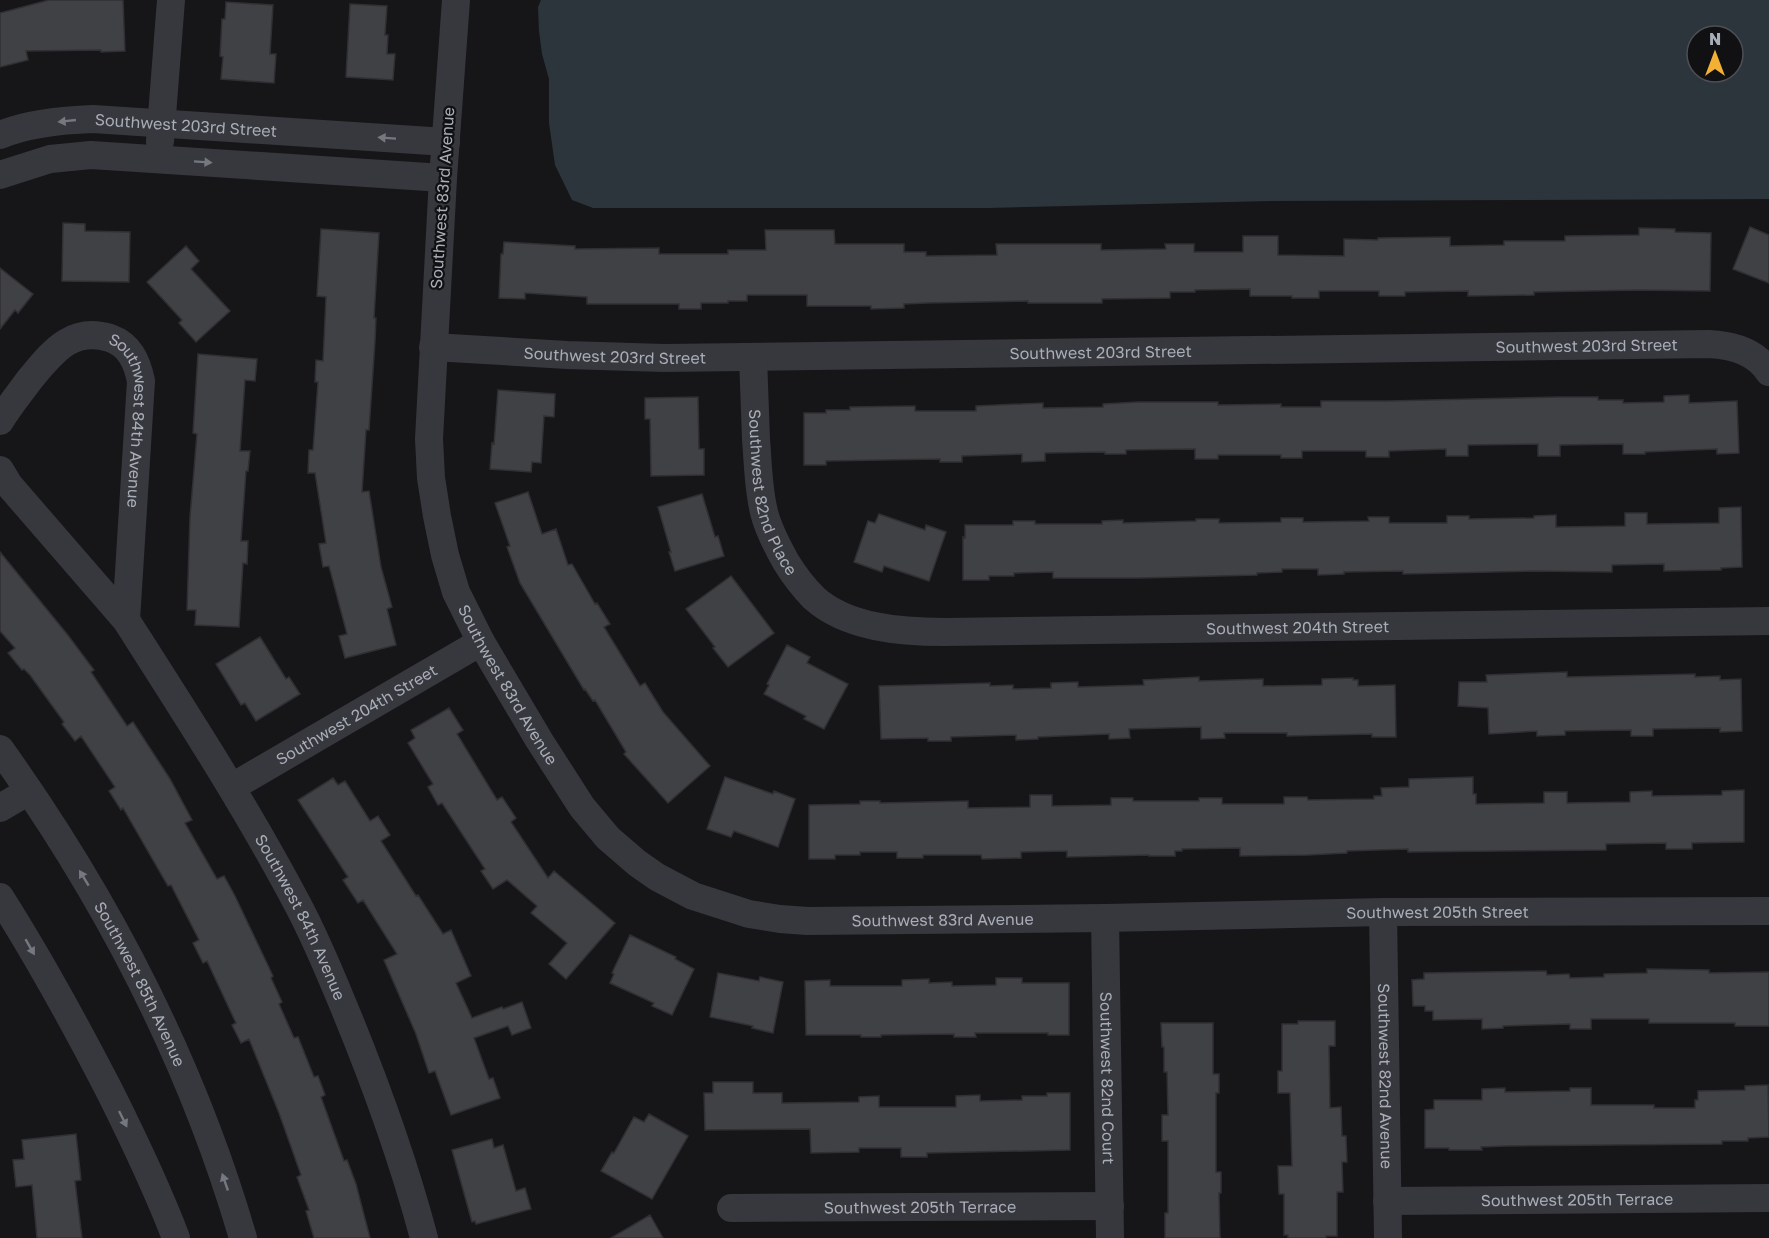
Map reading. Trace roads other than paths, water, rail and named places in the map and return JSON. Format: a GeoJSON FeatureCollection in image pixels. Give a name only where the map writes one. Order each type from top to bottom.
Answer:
{"type":"FeatureCollection","features":[{"type":"Feature","properties":{"kind":"street"},"geometry":{"type":"LineString","coordinates":[[158,159],[171,0]]}},
{"type":"Feature","properties":{"kind":"street","name":"Southwest 83rd Avenue"},"geometry":{"type":"LineString","coordinates":[[456,0],[433,347],[429,439],[433,494],[440,535],[453,584],[465,612],[543,748],[587,814],[609,838],[657,877],[693,896],[737,912],[801,921],[1105,918]]}},
{"type":"Feature","properties":{"kind":"street","name":"Southwest 203rd Street"},"geometry":{"type":"LineString","coordinates":[[0,135],[24,127],[75,120],[100,120],[446,142]]}},
{"type":"Feature","properties":{"kind":"street"},"geometry":{"type":"LineString","coordinates":[[0,175],[50,159],[92,155],[443,178]]}},
{"type":"Feature","properties":{"kind":"street","name":"Southwest 84th Avenue"},"geometry":{"type":"LineString","coordinates":[[0,421],[9,406],[52,352],[73,338],[102,336],[129,349],[138,367],[141,381],[126,620]]}},
{"type":"Feature","properties":{"kind":"street","name":"Southwest 203rd Street"},"geometry":{"type":"LineString","coordinates":[[433,347],[630,357],[753,357],[1718,344],[1739,349],[1766,367]]}},
{"type":"Feature","properties":{"kind":"street","name":"Southwest 82nd Place"},"geometry":{"type":"LineString","coordinates":[[753,357],[758,475],[764,515],[776,544],[794,574],[815,599],[831,610]]}},
{"type":"Feature","properties":{"kind":"street","name":"Southwest 84th Avenue"},"geometry":{"type":"LineString","coordinates":[[0,470],[9,484],[126,620],[232,787],[300,910],[344,1006],[387,1116],[424,1238]]}},
{"type":"Feature","properties":{"kind":"street","name":"Southwest 204th Street"},"geometry":{"type":"LineString","coordinates":[[831,610],[882,628],[909,632],[1769,621]]}},
{"type":"Feature","properties":{"kind":"street","name":"Southwest 204th Street"},"geometry":{"type":"LineString","coordinates":[[232,787],[481,642]]}},
{"type":"Feature","properties":{"kind":"street","name":"Southwest 85th Avenue"},"geometry":{"type":"LineString","coordinates":[[0,749],[58,835],[101,907],[146,992],[182,1070],[243,1238]]}},
{"type":"Feature","properties":{"kind":"street"},"geometry":{"type":"LineString","coordinates":[[0,808],[29,791]]}},
{"type":"Feature","properties":{"kind":"street"},"geometry":{"type":"LineString","coordinates":[[0,897],[31,947],[98,1069],[138,1150],[176,1238]]}},
{"type":"Feature","properties":{"kind":"street","name":"Southwest 205th Street"},"geometry":{"type":"LineString","coordinates":[[1105,918],[1383,912],[1769,911]]}},
{"type":"Feature","properties":{"kind":"street","name":"Southwest 82nd Avenue"},"geometry":{"type":"LineString","coordinates":[[1383,912],[1388,1238]]}},
{"type":"Feature","properties":{"kind":"street","name":"Southwest 82nd Court"},"geometry":{"type":"LineString","coordinates":[[1105,918],[1110,1238]]}},
{"type":"Feature","properties":{"kind":"street","name":"Southwest 205th Terrace"},"geometry":{"type":"LineString","coordinates":[[1387,1201],[1769,1198]]}},
{"type":"Feature","properties":{"kind":"street","name":"Southwest 205th Terrace"},"geometry":{"type":"LineString","coordinates":[[731,1208],[1110,1206]]}}]}
